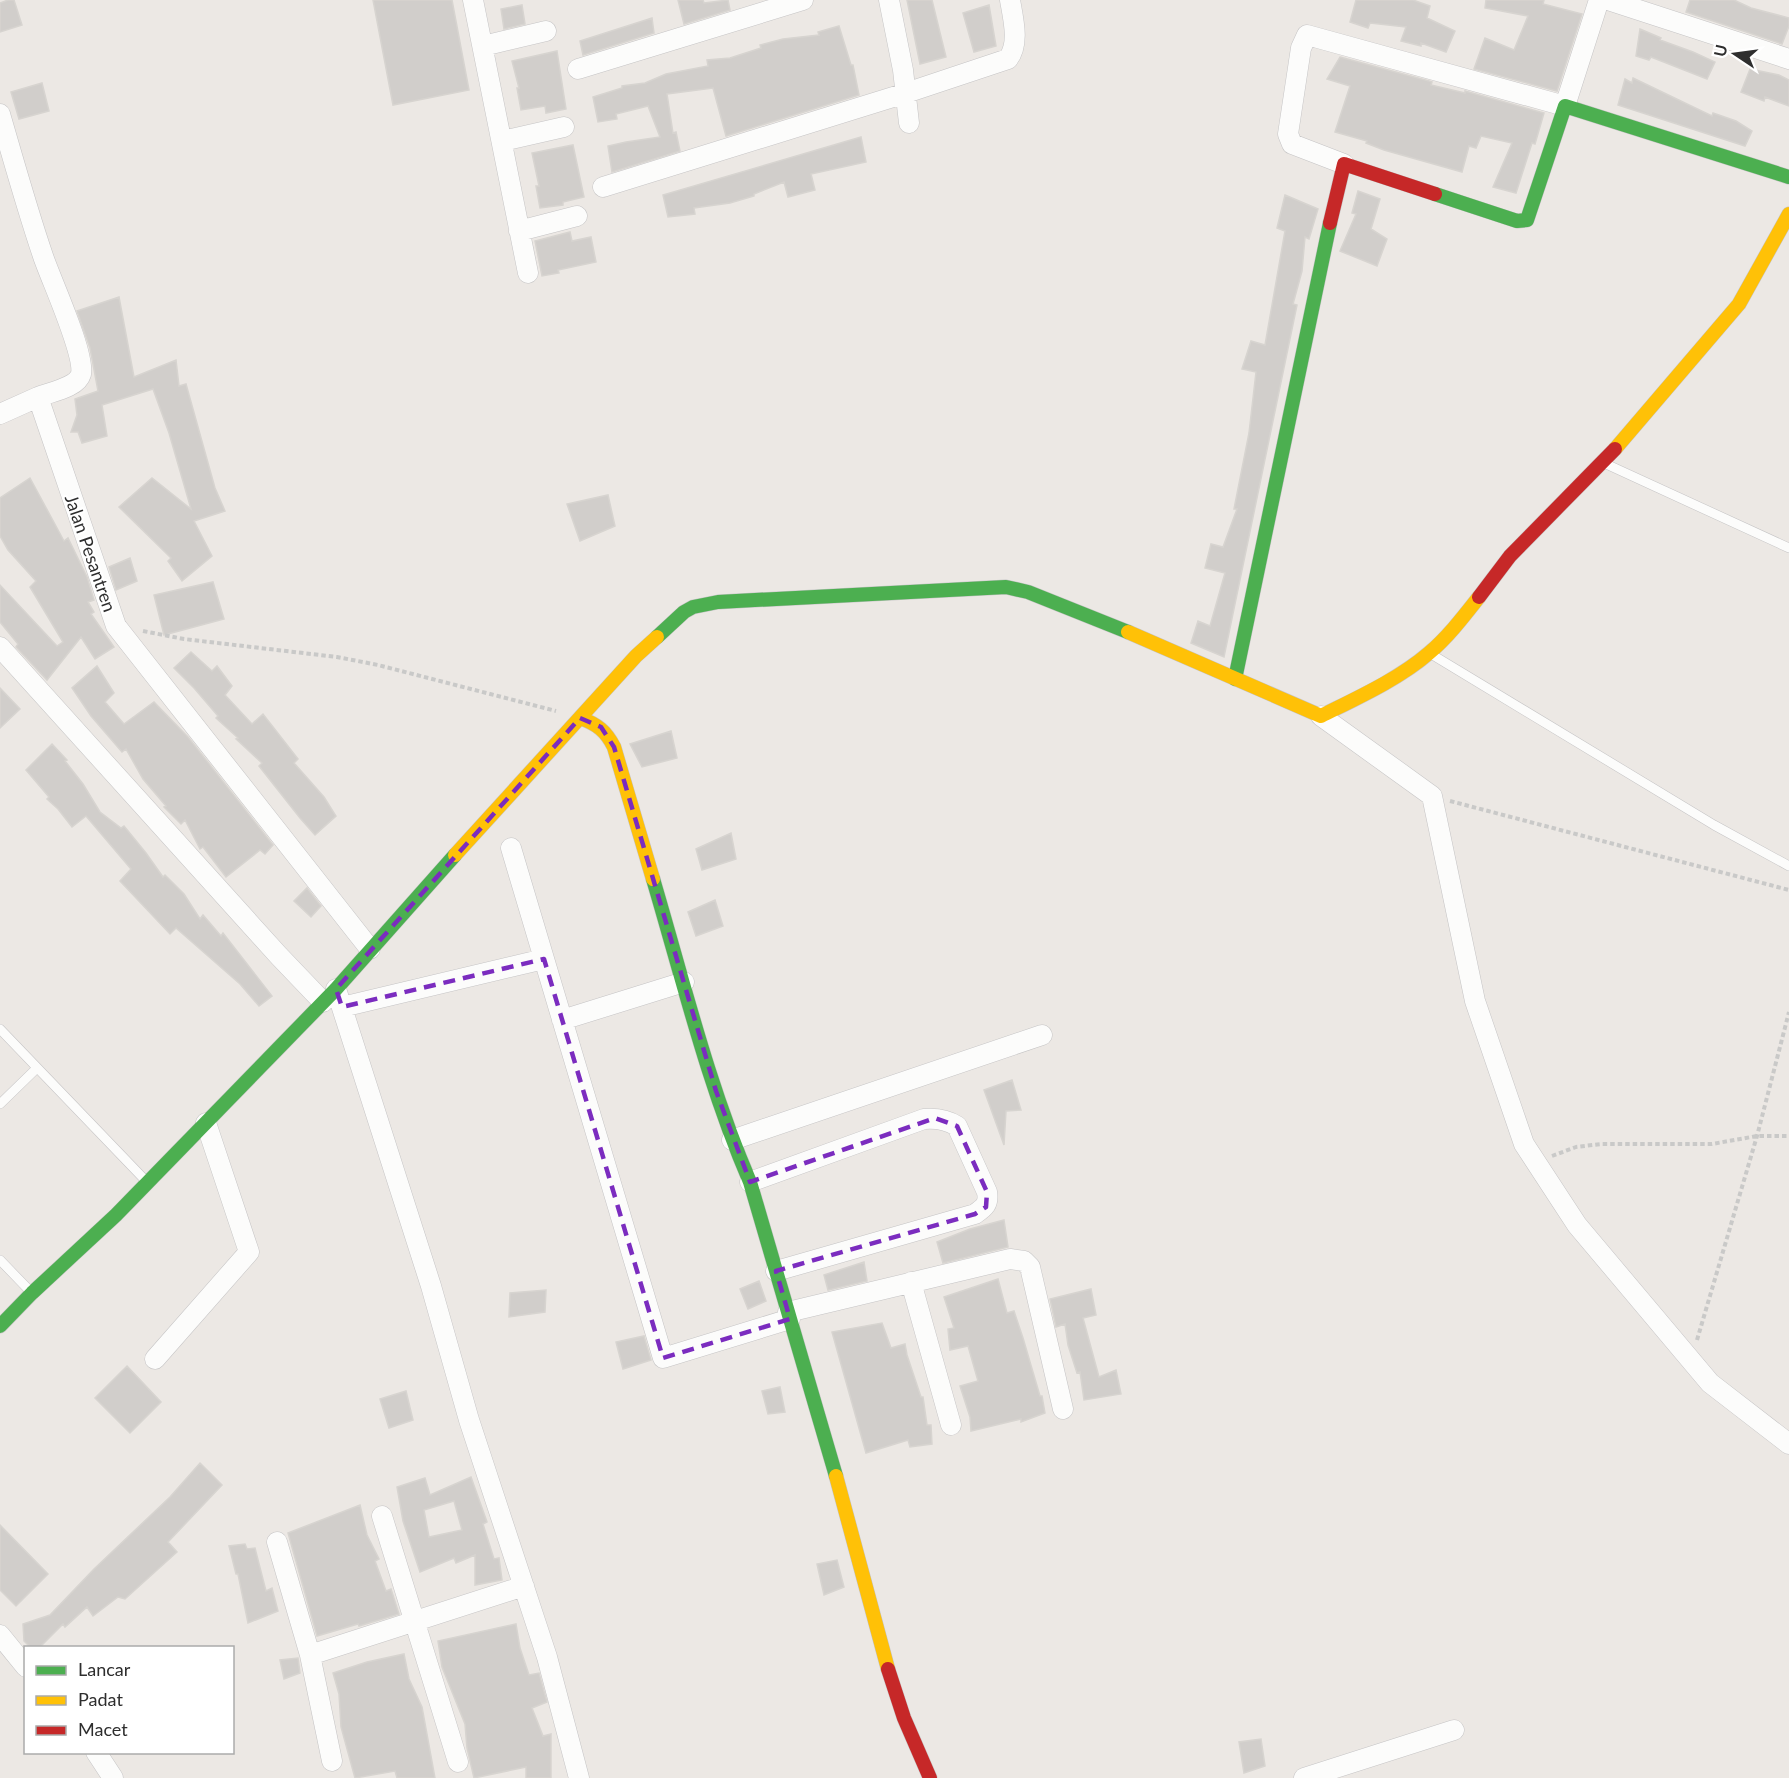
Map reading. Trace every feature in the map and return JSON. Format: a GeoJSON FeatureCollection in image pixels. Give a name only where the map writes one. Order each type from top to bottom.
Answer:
{"type":"FeatureCollection","features":[{"type":"Feature","properties":{"kind":"street"},"geometry":{"type":"LineString","coordinates":[[473,0],[528,273]]}},
{"type":"Feature","properties":{"kind":"street"},"geometry":{"type":"LineString","coordinates":[[578,69],[803,0]]}},
{"type":"Feature","properties":{"kind":"street"},"geometry":{"type":"LineString","coordinates":[[889,0],[906,93],[909,123]]}},
{"type":"Feature","properties":{"kind":"street"},"geometry":{"type":"LineString","coordinates":[[603,187],[1008,59],[1015,40],[1010,0]]}},
{"type":"Feature","properties":{"kind":"street"},"geometry":{"type":"LineString","coordinates":[[1599,0],[1565,106],[1527,220],[1517,221],[1344,164],[1292,144],[1288,134],[1301,48],[1307,35],[1565,106],[1789,177]]}},
{"type":"Feature","properties":{"kind":"street"},"geometry":{"type":"LineString","coordinates":[[1608,0],[1789,59]]}},
{"type":"Feature","properties":{"kind":"street"},"geometry":{"type":"LineString","coordinates":[[483,46],[546,31]]}},
{"type":"Feature","properties":{"kind":"street"},"geometry":{"type":"LineString","coordinates":[[0,114],[28,212],[68,319],[81,364],[81,374],[74,384],[0,414]]}},
{"type":"Feature","properties":{"kind":"street"},"geometry":{"type":"LineString","coordinates":[[502,141],[564,127]]}},
{"type":"Feature","properties":{"kind":"street"},"geometry":{"type":"LineString","coordinates":[[1235,678],[1344,164]]}},
{"type":"Feature","properties":{"kind":"street"},"geometry":{"type":"LineString","coordinates":[[1321,716],[1380,686],[1429,653],[1464,616],[1510,556],[1587,476],[1604,463],[1739,304],[1789,214]]}},
{"type":"Feature","properties":{"kind":"street"},"geometry":{"type":"LineString","coordinates":[[519,231],[577,216]]}},
{"type":"Feature","properties":{"kind":"street","name":"Jalan Pesantren"},"geometry":{"type":"LineString","coordinates":[[38,397],[116,626],[370,949]]}},
{"type":"Feature","properties":{"kind":"street"},"geometry":{"type":"LineString","coordinates":[[0,1326],[334,1000],[370,949],[636,656],[684,612],[693,606],[738,599],[856,596],[1006,587],[1028,592],[1083,613],[1321,716],[1432,796],[1475,1001],[1524,1144],[1577,1225],[1710,1383],[1789,1444]]}},
{"type":"Feature","properties":{"kind":"street"},"geometry":{"type":"LineString","coordinates":[[0,647],[279,956],[334,1000],[427,1275],[469,1420],[547,1657],[579,1778]]}},
{"type":"Feature","properties":{"kind":"street"},"geometry":{"type":"LineString","coordinates":[[580,718],[601,727],[609,734],[614,747],[732,1140],[750,1182],[888,1666],[914,1747],[930,1778]]}},
{"type":"Feature","properties":{"kind":"street"},"geometry":{"type":"LineString","coordinates":[[511,848],[663,1358],[789,1316],[911,1282],[1010,1259],[1019,1260],[1030,1267],[1063,1409]]}},
{"type":"Feature","properties":{"kind":"street"},"geometry":{"type":"LineString","coordinates":[[334,1000],[544,959]]}},
{"type":"Feature","properties":{"kind":"street"},"geometry":{"type":"LineString","coordinates":[[562,1020],[684,982]]}},
{"type":"Feature","properties":{"kind":"street"},"geometry":{"type":"LineString","coordinates":[[732,1140],[1041,1035]]}},
{"type":"Feature","properties":{"kind":"street"},"geometry":{"type":"LineString","coordinates":[[750,1182],[924,1119],[936,1118],[957,1126],[987,1192],[986,1207],[975,1214],[776,1271]]}},
{"type":"Feature","properties":{"kind":"street"},"geometry":{"type":"LineString","coordinates":[[155,1359],[249,1252],[206,1123]]}},
{"type":"Feature","properties":{"kind":"street"},"geometry":{"type":"LineString","coordinates":[[911,1282],[951,1425]]}},
{"type":"Feature","properties":{"kind":"street"},"geometry":{"type":"LineString","coordinates":[[382,1516],[458,1762]]}},
{"type":"Feature","properties":{"kind":"street"},"geometry":{"type":"LineString","coordinates":[[277,1542],[310,1655],[332,1761]]}},
{"type":"Feature","properties":{"kind":"street"},"geometry":{"type":"LineString","coordinates":[[310,1655],[524,1586]]}},
{"type":"Feature","properties":{"kind":"street"},"geometry":{"type":"LineString","coordinates":[[0,1635],[24,1665]]}},
{"type":"Feature","properties":{"kind":"street"},"geometry":{"type":"LineString","coordinates":[[1312,1777],[1454,1730]]}},
{"type":"Feature","properties":{"kind":"street"},"geometry":{"type":"LineString","coordinates":[[97,1754],[113,1778]]}},
{"type":"Feature","properties":{"kind":"lane"},"geometry":{"type":"LineString","coordinates":[[1604,463],[1789,548]]}},
{"type":"Feature","properties":{"kind":"lane"},"geometry":{"type":"LineString","coordinates":[[1429,653],[1714,825],[1789,866]]}},
{"type":"Feature","properties":{"kind":"lane"},"geometry":{"type":"LineString","coordinates":[[0,1029],[147,1183]]}},
{"type":"Feature","properties":{"kind":"lane"},"geometry":{"type":"LineString","coordinates":[[0,1104],[37,1068]]}},
{"type":"Feature","properties":{"kind":"lane"},"geometry":{"type":"LineString","coordinates":[[0,1260],[32,1293]]}},
{"type":"Feature","properties":{"kind":"path"},"geometry":{"type":"LineString","coordinates":[[116,626],[184,639],[337,657],[378,665],[580,718]]}},
{"type":"Feature","properties":{"kind":"path"},"geometry":{"type":"LineString","coordinates":[[1432,796],[1789,890]]}},
{"type":"Feature","properties":{"kind":"path"},"geometry":{"type":"LineString","coordinates":[[1691,1360],[1757,1136],[1789,1012]]}},
{"type":"Feature","properties":{"kind":"path"},"geometry":{"type":"LineString","coordinates":[[1536,1162],[1576,1147],[1601,1144],[1712,1144],[1757,1136],[1789,1136]]}},
{"type":"Feature","properties":{"kind":"highlighted area"},"geometry":{"type":"Polygon","coordinates":[[[580,718],[601,727],[614,747],[716,1091],[750,1182],[935,1118],[957,1126],[987,1192],[986,1207],[975,1214],[776,1271],[790,1319],[663,1358],[544,959],[342,1007],[336,989],[580,718]]]}},
{"type":"Feature","properties":{"kind":"building"},"geometry":{"type":"Polygon","coordinates":[[[14,0],[22,25],[0,32],[0,3],[14,0]]]}},
{"type":"Feature","properties":{"kind":"building"},"geometry":{"type":"Polygon","coordinates":[[[373,0],[452,0],[469,90],[393,105],[373,0]]]}},
{"type":"Feature","properties":{"kind":"building"},"geometry":{"type":"Polygon","coordinates":[[[678,0],[703,0],[704,3],[728,0],[730,10],[684,24],[678,0]]]}},
{"type":"Feature","properties":{"kind":"building"},"geometry":{"type":"Polygon","coordinates":[[[907,0],[932,0],[946,57],[920,64],[907,0]]]}},
{"type":"Feature","properties":{"kind":"building"},"geometry":{"type":"Polygon","coordinates":[[[1356,0],[1413,0],[1430,6],[1427,18],[1455,31],[1446,52],[1421,43],[1421,46],[1401,41],[1406,27],[1370,23],[1368,28],[1350,22],[1356,0]]]}},
{"type":"Feature","properties":{"kind":"building"},"geometry":{"type":"Polygon","coordinates":[[[1486,0],[1544,0],[1543,4],[1582,14],[1557,91],[1474,69],[1485,38],[1514,50],[1528,16],[1485,8],[1486,0]]]}},
{"type":"Feature","properties":{"kind":"building"},"geometry":{"type":"Polygon","coordinates":[[[1690,0],[1734,0],[1751,8],[1789,18],[1789,26],[1782,44],[1686,12],[1690,0]]]}},
{"type":"Feature","properties":{"kind":"building"},"geometry":{"type":"Polygon","coordinates":[[[522,5],[525,24],[504,29],[501,9],[522,5]]]}},
{"type":"Feature","properties":{"kind":"building"},"geometry":{"type":"Polygon","coordinates":[[[989,5],[996,46],[974,52],[963,13],[989,5]]]}},
{"type":"Feature","properties":{"kind":"building"},"geometry":{"type":"Polygon","coordinates":[[[652,18],[654,33],[583,55],[580,41],[652,18]]]}},
{"type":"Feature","properties":{"kind":"building"},"geometry":{"type":"Polygon","coordinates":[[[839,26],[851,65],[853,65],[859,95],[726,136],[713,88],[667,94],[673,133],[676,132],[680,151],[612,172],[608,146],[660,137],[648,106],[616,114],[617,119],[598,122],[593,97],[622,88],[622,86],[645,83],[666,74],[708,66],[707,60],[730,58],[761,48],[760,45],[783,39],[819,35],[818,32],[839,26]]]}},
{"type":"Feature","properties":{"kind":"building"},"geometry":{"type":"Polygon","coordinates":[[[1640,29],[1661,38],[1660,40],[1715,62],[1707,79],[1651,57],[1649,60],[1636,56],[1640,29]]]}},
{"type":"Feature","properties":{"kind":"building"},"geometry":{"type":"Polygon","coordinates":[[[557,51],[566,109],[546,113],[545,106],[521,110],[517,88],[519,88],[512,61],[557,51]]]}},
{"type":"Feature","properties":{"kind":"building"},"geometry":{"type":"Polygon","coordinates":[[[1340,57],[1429,81],[1432,82],[1431,85],[1465,93],[1465,91],[1544,113],[1516,193],[1493,187],[1512,143],[1481,136],[1476,148],[1469,146],[1462,172],[1384,150],[1366,143],[1367,141],[1335,132],[1350,86],[1327,79],[1340,57]]]}},
{"type":"Feature","properties":{"kind":"building"},"geometry":{"type":"Polygon","coordinates":[[[1750,69],[1779,75],[1789,80],[1789,106],[1765,97],[1764,101],[1741,92],[1750,69]]]}},
{"type":"Feature","properties":{"kind":"building"},"geometry":{"type":"Polygon","coordinates":[[[1633,78],[1712,116],[1713,113],[1736,121],[1752,131],[1745,146],[1618,105],[1625,79],[1632,83],[1633,78]]]}},
{"type":"Feature","properties":{"kind":"building"},"geometry":{"type":"Polygon","coordinates":[[[42,83],[49,111],[19,119],[11,92],[42,83]]]}},
{"type":"Feature","properties":{"kind":"building"},"geometry":{"type":"Polygon","coordinates":[[[861,137],[866,162],[811,174],[815,190],[788,197],[784,182],[754,194],[754,196],[730,203],[694,208],[695,214],[668,217],[663,195],[861,137]]]}},
{"type":"Feature","properties":{"kind":"building"},"geometry":{"type":"Polygon","coordinates":[[[573,145],[584,197],[563,202],[563,205],[540,208],[536,186],[539,186],[532,153],[573,145]]]}},
{"type":"Feature","properties":{"kind":"building"},"geometry":{"type":"Polygon","coordinates":[[[1358,191],[1380,199],[1371,229],[1387,239],[1377,266],[1340,251],[1356,214],[1352,213],[1358,191]]]}},
{"type":"Feature","properties":{"kind":"building"},"geometry":{"type":"Polygon","coordinates":[[[1285,195],[1318,209],[1309,239],[1305,237],[1302,271],[1293,304],[1297,305],[1224,657],[1191,643],[1198,621],[1210,626],[1225,573],[1205,568],[1211,544],[1223,547],[1237,509],[1234,509],[1249,433],[1256,372],[1242,369],[1251,341],[1265,345],[1285,231],[1277,228],[1285,195]]]}},
{"type":"Feature","properties":{"kind":"building"},"geometry":{"type":"Polygon","coordinates":[[[570,232],[572,241],[591,237],[596,262],[542,276],[535,241],[570,232]]]}},
{"type":"Feature","properties":{"kind":"building"},"geometry":{"type":"Polygon","coordinates":[[[119,297],[134,377],[176,360],[179,386],[186,384],[215,488],[225,511],[194,521],[212,556],[182,581],[168,561],[171,558],[119,507],[152,478],[191,509],[169,433],[153,389],[102,405],[107,436],[82,443],[78,432],[71,432],[77,415],[75,399],[98,391],[90,348],[77,311],[119,297]]]}},
{"type":"Feature","properties":{"kind":"building"},"geometry":{"type":"Polygon","coordinates":[[[30,478],[64,541],[68,538],[87,577],[94,600],[88,602],[94,612],[91,614],[114,647],[95,659],[81,637],[47,680],[16,647],[18,644],[0,622],[0,585],[57,646],[63,642],[30,587],[36,581],[8,550],[0,536],[0,498],[30,478]]]}},
{"type":"Feature","properties":{"kind":"building"},"geometry":{"type":"Polygon","coordinates":[[[608,495],[615,526],[580,541],[567,504],[608,495]]]}},
{"type":"Feature","properties":{"kind":"building"},"geometry":{"type":"Polygon","coordinates":[[[130,558],[137,581],[116,590],[109,567],[130,558]]]}},
{"type":"Feature","properties":{"kind":"building"},"geometry":{"type":"Polygon","coordinates":[[[213,582],[224,619],[164,635],[154,595],[213,582]]]}},
{"type":"Feature","properties":{"kind":"building"},"geometry":{"type":"Polygon","coordinates":[[[191,652],[212,671],[217,666],[232,686],[225,695],[252,724],[263,714],[298,759],[294,763],[324,797],[336,816],[315,835],[259,766],[262,763],[216,718],[218,716],[174,668],[191,652]]]}},
{"type":"Feature","properties":{"kind":"building"},"geometry":{"type":"Polygon","coordinates":[[[97,666],[114,693],[105,702],[124,724],[154,702],[188,737],[273,845],[265,854],[260,850],[226,877],[203,847],[200,849],[185,820],[181,824],[164,807],[166,806],[143,779],[126,749],[122,752],[91,716],[72,688],[97,666]]]}},
{"type":"Feature","properties":{"kind":"building"},"geometry":{"type":"Polygon","coordinates":[[[0,688],[20,709],[0,728],[0,688]]]}},
{"type":"Feature","properties":{"kind":"building"},"geometry":{"type":"Polygon","coordinates":[[[671,731],[677,758],[642,767],[630,744],[671,731]]]}},
{"type":"Feature","properties":{"kind":"building"},"geometry":{"type":"Polygon","coordinates":[[[52,744],[67,760],[65,761],[83,784],[100,812],[121,828],[124,826],[163,877],[165,875],[184,894],[200,919],[203,915],[221,936],[223,933],[272,996],[259,1006],[240,984],[176,928],[170,934],[120,881],[131,869],[86,816],[72,827],[47,799],[49,797],[26,770],[52,744]]]}},
{"type":"Feature","properties":{"kind":"building"},"geometry":{"type":"Polygon","coordinates":[[[731,833],[736,859],[702,870],[696,849],[731,833]]]}},
{"type":"Feature","properties":{"kind":"building"},"geometry":{"type":"Polygon","coordinates":[[[307,888],[321,906],[311,917],[294,901],[307,888]]]}},
{"type":"Feature","properties":{"kind":"building"},"geometry":{"type":"Polygon","coordinates":[[[715,900],[723,926],[696,936],[688,912],[715,900]]]}},
{"type":"Feature","properties":{"kind":"building"},"geometry":{"type":"Polygon","coordinates":[[[1012,1080],[1021,1110],[1006,1111],[1004,1145],[984,1090],[1012,1080]]]}},
{"type":"Feature","properties":{"kind":"building"},"geometry":{"type":"Polygon","coordinates":[[[1004,1220],[1008,1247],[943,1263],[937,1242],[970,1229],[1004,1220]]]}},
{"type":"Feature","properties":{"kind":"building"},"geometry":{"type":"Polygon","coordinates":[[[864,1262],[867,1281],[828,1290],[824,1275],[864,1262]]]}},
{"type":"Feature","properties":{"kind":"building"},"geometry":{"type":"Polygon","coordinates":[[[998,1279],[1007,1313],[1014,1311],[1040,1396],[1042,1396],[1045,1413],[1021,1422],[1021,1419],[971,1431],[970,1417],[960,1386],[978,1381],[968,1346],[950,1350],[948,1329],[954,1328],[944,1297],[998,1279]]]}},
{"type":"Feature","properties":{"kind":"building"},"geometry":{"type":"Polygon","coordinates":[[[759,1281],[766,1301],[748,1309],[740,1289],[759,1281]]]}},
{"type":"Feature","properties":{"kind":"building"},"geometry":{"type":"Polygon","coordinates":[[[1091,1289],[1096,1315],[1083,1318],[1099,1377],[1116,1370],[1121,1394],[1084,1400],[1080,1372],[1077,1373],[1068,1345],[1065,1324],[1056,1327],[1050,1299],[1091,1289]]]}},
{"type":"Feature","properties":{"kind":"building"},"geometry":{"type":"Polygon","coordinates":[[[546,1290],[545,1312],[509,1317],[510,1293],[546,1290]]]}},
{"type":"Feature","properties":{"kind":"building"},"geometry":{"type":"Polygon","coordinates":[[[882,1323],[891,1348],[905,1344],[921,1397],[923,1397],[927,1425],[931,1425],[932,1444],[910,1447],[908,1440],[866,1453],[832,1332],[882,1323]]]}},
{"type":"Feature","properties":{"kind":"building"},"geometry":{"type":"Polygon","coordinates":[[[644,1336],[651,1360],[623,1369],[616,1342],[644,1336]]]}},
{"type":"Feature","properties":{"kind":"building"},"geometry":{"type":"Polygon","coordinates":[[[127,1366],[161,1402],[130,1433],[95,1398],[127,1366]]]}},
{"type":"Feature","properties":{"kind":"building"},"geometry":{"type":"Polygon","coordinates":[[[780,1387],[785,1412],[768,1414],[762,1391],[780,1387]]]}},
{"type":"Feature","properties":{"kind":"building"},"geometry":{"type":"Polygon","coordinates":[[[406,1391],[413,1420],[389,1428],[380,1399],[406,1391]]]}},
{"type":"Feature","properties":{"kind":"building"},"geometry":{"type":"Polygon","coordinates":[[[200,1463],[222,1485],[168,1542],[177,1552],[125,1599],[118,1597],[93,1616],[87,1607],[65,1627],[63,1624],[41,1646],[29,1646],[24,1641],[23,1624],[50,1615],[94,1569],[170,1497],[200,1463]]]}},
{"type":"Feature","properties":{"kind":"building"},"geometry":{"type":"Polygon","coordinates":[[[471,1477],[487,1522],[483,1524],[494,1559],[499,1558],[502,1580],[475,1585],[475,1555],[456,1563],[454,1558],[420,1572],[403,1521],[397,1487],[425,1478],[430,1495],[471,1477]],[[454,1501],[424,1510],[429,1537],[462,1530],[454,1501]]]}},
{"type":"Feature","properties":{"kind":"building"},"geometry":{"type":"Polygon","coordinates":[[[360,1505],[367,1535],[379,1559],[375,1561],[386,1591],[391,1589],[399,1614],[317,1636],[288,1533],[360,1505]]]}},
{"type":"Feature","properties":{"kind":"building"},"geometry":{"type":"Polygon","coordinates":[[[0,1525],[48,1574],[16,1606],[0,1590],[0,1525]]]}},
{"type":"Feature","properties":{"kind":"building"},"geometry":{"type":"Polygon","coordinates":[[[245,1544],[247,1549],[255,1548],[266,1591],[272,1588],[278,1611],[248,1623],[238,1574],[236,1574],[229,1546],[245,1544]]]}},
{"type":"Feature","properties":{"kind":"building"},"geometry":{"type":"Polygon","coordinates":[[[837,1560],[844,1587],[824,1595],[817,1564],[837,1560]]]}},
{"type":"Feature","properties":{"kind":"building"},"geometry":{"type":"Polygon","coordinates":[[[516,1624],[520,1648],[529,1675],[539,1673],[547,1702],[532,1708],[543,1736],[551,1734],[551,1778],[526,1778],[526,1767],[474,1778],[467,1748],[465,1724],[442,1667],[438,1641],[516,1624]]]}},
{"type":"Feature","properties":{"kind":"building"},"geometry":{"type":"Polygon","coordinates":[[[404,1654],[409,1679],[422,1707],[435,1778],[397,1778],[395,1771],[355,1778],[341,1727],[339,1694],[333,1673],[367,1662],[404,1654]]]}},
{"type":"Feature","properties":{"kind":"building"},"geometry":{"type":"Polygon","coordinates":[[[298,1658],[300,1673],[284,1679],[280,1660],[298,1658]]]}},
{"type":"Feature","properties":{"kind":"building"},"geometry":{"type":"Polygon","coordinates":[[[1261,1739],[1265,1766],[1244,1773],[1239,1742],[1261,1739]]]}},
{"type":"Feature","properties":{"kind":"traffic: fast"},"geometry":{"type":"LineString","coordinates":[[1435,194],[1517,221],[1527,220],[1565,106],[1789,177]]}},
{"type":"Feature","properties":{"kind":"traffic: fast"},"geometry":{"type":"LineString","coordinates":[[1235,679],[1330,223]]}},
{"type":"Feature","properties":{"kind":"traffic: fast"},"geometry":{"type":"LineString","coordinates":[[657,637],[684,612],[693,607],[718,602],[1006,587],[1028,592],[1128,632]]}},
{"type":"Feature","properties":{"kind":"traffic: fast"},"geometry":{"type":"LineString","coordinates":[[0,1326],[116,1215],[336,989],[455,855]]}},
{"type":"Feature","properties":{"kind":"traffic: fast"},"geometry":{"type":"LineString","coordinates":[[653,879],[721,1108],[750,1182],[836,1476]]}},
{"type":"Feature","properties":{"kind":"traffic: slow"},"geometry":{"type":"LineString","coordinates":[[1615,449],[1739,304],[1789,214]]}},
{"type":"Feature","properties":{"kind":"traffic: slow"},"geometry":{"type":"LineString","coordinates":[[1128,632],[1321,716],[1377,688],[1429,653],[1456,626],[1479,597]]}},
{"type":"Feature","properties":{"kind":"traffic: slow"},"geometry":{"type":"LineString","coordinates":[[455,855],[636,656],[657,637]]}},
{"type":"Feature","properties":{"kind":"traffic: slow"},"geometry":{"type":"LineString","coordinates":[[580,718],[600,729],[614,747],[653,879]]}},
{"type":"Feature","properties":{"kind":"traffic: slow"},"geometry":{"type":"LineString","coordinates":[[836,1476],[888,1669]]}},
{"type":"Feature","properties":{"kind":"traffic: jam"},"geometry":{"type":"LineString","coordinates":[[1330,223],[1344,164],[1435,194]]}},
{"type":"Feature","properties":{"kind":"traffic: jam"},"geometry":{"type":"LineString","coordinates":[[1479,597],[1510,556],[1615,449]]}},
{"type":"Feature","properties":{"kind":"traffic: jam"},"geometry":{"type":"LineString","coordinates":[[888,1669],[904,1718],[930,1778]]}}]}
